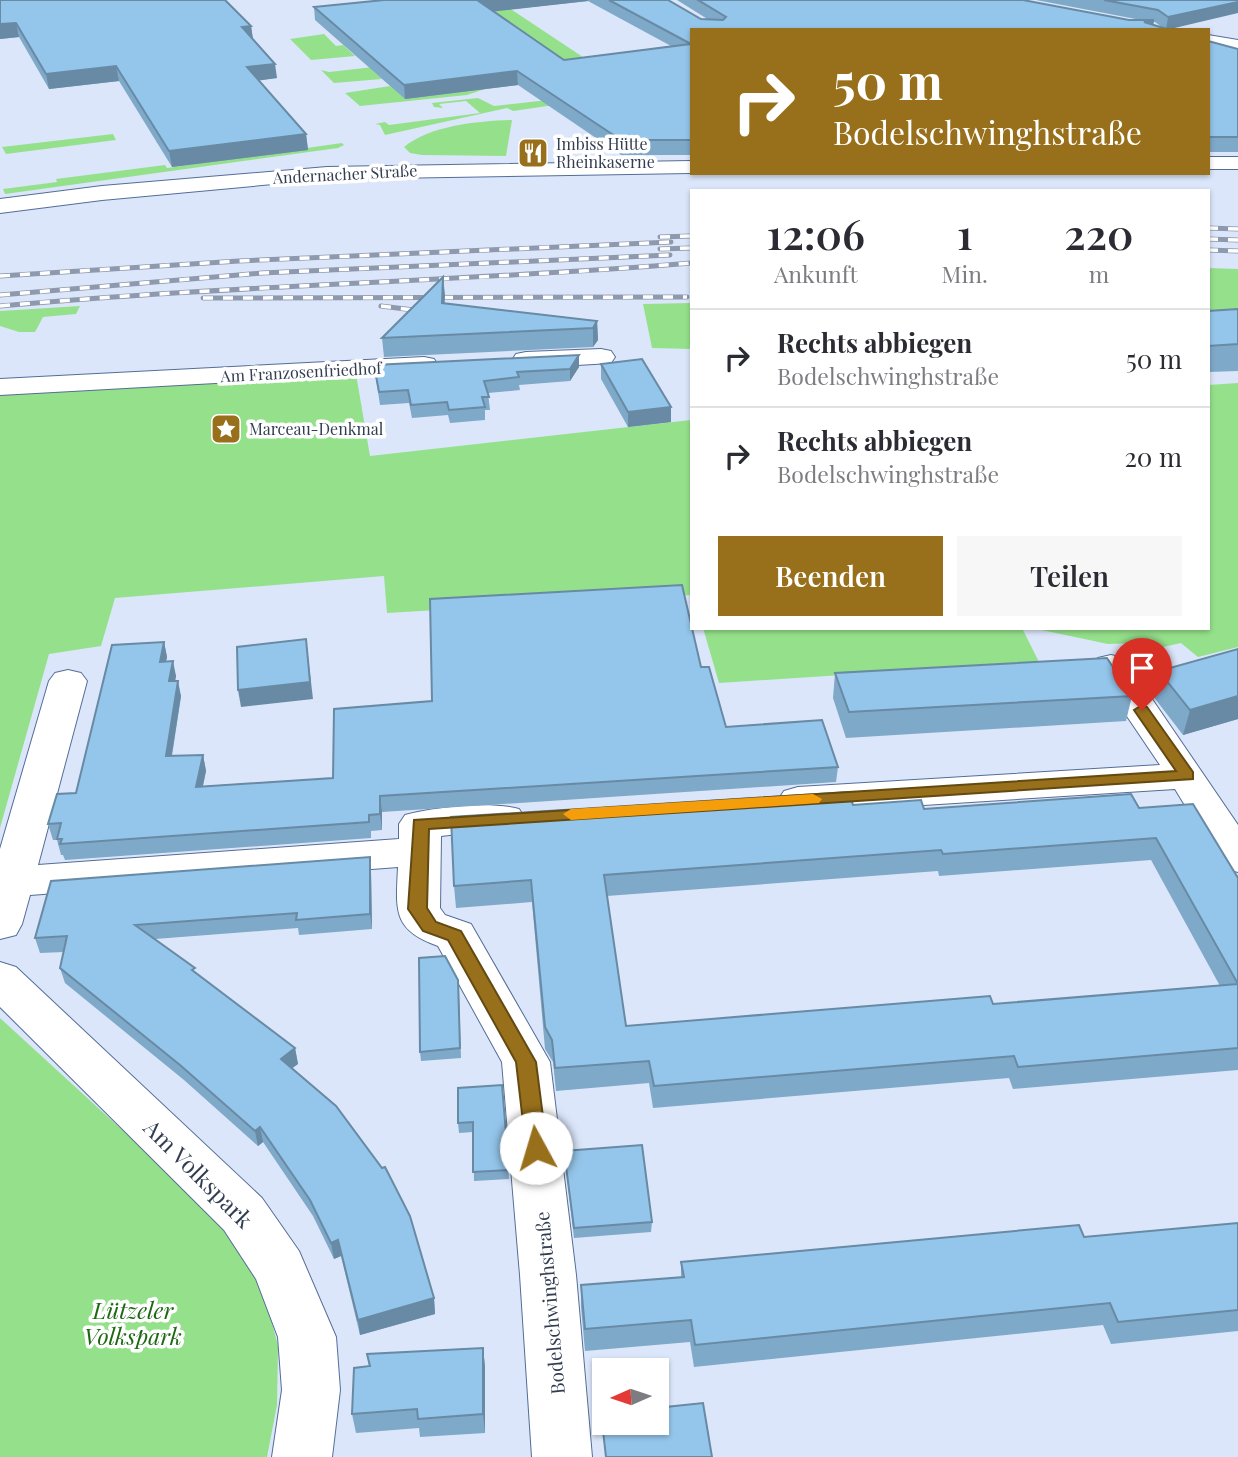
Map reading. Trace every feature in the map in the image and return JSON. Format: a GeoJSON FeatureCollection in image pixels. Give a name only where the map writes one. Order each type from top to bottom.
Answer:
{"type":"FeatureCollection","features":[{"type":"Feature","properties":{"kind":"street"},"geometry":{"type":"LineString","coordinates":[[1210,40],[1238,45]]}},
{"type":"Feature","properties":{"kind":"street"},"geometry":{"type":"LineString","coordinates":[[1210,163],[1238,163]]}},
{"type":"Feature","properties":{"kind":"street","name":"Andernacher Straße"},"geometry":{"type":"LineString","coordinates":[[0,206],[102,193],[327,173],[690,167]]}},
{"type":"Feature","properties":{"kind":"street"},"geometry":{"type":"LineString","coordinates":[[504,362],[601,357]]}},
{"type":"Feature","properties":{"kind":"street"},"geometry":{"type":"LineString","coordinates":[[0,374],[57,359]]}},
{"type":"Feature","properties":{"kind":"street","name":"Am Franzosenfriedhof"},"geometry":{"type":"LineString","coordinates":[[0,387],[448,364]]}},
{"type":"Feature","properties":{"kind":"street"},"geometry":{"type":"LineString","coordinates":[[1111,666],[1188,776],[1238,858]]}},
{"type":"Feature","properties":{"kind":"street"},"geometry":{"type":"LineString","coordinates":[[0,924],[68,681]]}},
{"type":"Feature","properties":{"kind":"street"},"geometry":{"type":"LineString","coordinates":[[755,803],[1188,776]]}},
{"type":"Feature","properties":{"kind":"street","name":"Bodelschwinghstraße"},"geometry":{"type":"LineString","coordinates":[[546,816],[420,824],[418,909],[429,926],[455,935],[526,1062],[547,1261],[562,1457]]}},
{"type":"Feature","properties":{"kind":"street"},"geometry":{"type":"LineString","coordinates":[[12,882],[420,851]]}},
{"type":"Feature","properties":{"kind":"street","name":"Am Volkspark"},"geometry":{"type":"LineString","coordinates":[[0,979],[243,1214],[280,1268],[307,1337],[311,1390],[302,1457]]}},
{"type":"Feature","properties":{"kind":"green space"},"geometry":{"type":"Polygon","coordinates":[[[475,0],[497,0],[637,93],[513,111],[507,108],[385,135],[380,125],[375,124],[385,122],[389,125],[480,113],[466,101],[439,104],[443,108],[434,107],[432,103],[478,98],[494,106],[548,100],[475,0]]]}},
{"type":"Feature","properties":{"kind":"green space"},"geometry":{"type":"Polygon","coordinates":[[[324,34],[336,46],[343,45],[355,56],[311,60],[290,39],[324,34]]]}},
{"type":"Feature","properties":{"kind":"green space"},"geometry":{"type":"Polygon","coordinates":[[[409,63],[485,89],[467,95],[360,106],[345,93],[390,86],[405,99],[370,68],[382,79],[334,83],[321,70],[329,72],[409,63]]]}},
{"type":"Feature","properties":{"kind":"green space"},"geometry":{"type":"Polygon","coordinates":[[[512,120],[506,156],[422,155],[410,153],[404,147],[441,129],[470,123],[512,120]]]}},
{"type":"Feature","properties":{"kind":"green space"},"geometry":{"type":"Polygon","coordinates":[[[113,134],[116,140],[6,154],[2,147],[113,134]]]}},
{"type":"Feature","properties":{"kind":"green space"},"geometry":{"type":"Polygon","coordinates":[[[342,143],[344,145],[338,148],[5,194],[3,189],[57,182],[56,179],[165,165],[167,168],[342,143]]]}},
{"type":"Feature","properties":{"kind":"green space"},"geometry":{"type":"Polygon","coordinates":[[[1210,268],[1238,269],[1238,319],[1210,321],[1210,268]]]}},
{"type":"Feature","properties":{"kind":"green space"},"geometry":{"type":"Polygon","coordinates":[[[690,303],[690,349],[652,348],[643,304],[690,303]]]}},
{"type":"Feature","properties":{"kind":"green space"},"geometry":{"type":"Polygon","coordinates":[[[80,306],[76,314],[43,317],[35,332],[19,332],[0,326],[0,311],[80,306]]]}},
{"type":"Feature","properties":{"kind":"green space"},"geometry":{"type":"Polygon","coordinates":[[[356,374],[370,456],[690,420],[690,595],[387,613],[384,576],[115,598],[101,646],[49,654],[0,828],[0,393],[356,374]]]}},
{"type":"Feature","properties":{"kind":"green space"},"geometry":{"type":"Polygon","coordinates":[[[1238,383],[1238,647],[1198,657],[1181,643],[1145,651],[1136,643],[1108,644],[1042,630],[1210,630],[1210,385],[1238,383]]]}},
{"type":"Feature","properties":{"kind":"green space"},"geometry":{"type":"Polygon","coordinates":[[[704,630],[1023,630],[1039,662],[719,683],[704,630]]]}},
{"type":"Feature","properties":{"kind":"green space","name":"Lützeler Volkspark"},"geometry":{"type":"Polygon","coordinates":[[[0,1018],[227,1226],[261,1280],[278,1346],[277,1405],[267,1457],[0,1457],[0,1018]]]}},
{"type":"Feature","properties":{"kind":"building"},"geometry":{"type":"Polygon","coordinates":[[[0,0],[225,0],[251,26],[242,27],[275,64],[247,67],[306,134],[169,151],[116,66],[46,74],[16,23],[0,24],[0,0]]]}},
{"type":"Feature","properties":{"kind":"building"},"geometry":{"type":"Polygon","coordinates":[[[384,0],[477,0],[564,60],[690,44],[690,140],[621,140],[517,71],[404,85],[314,7],[384,0]]]}},
{"type":"Feature","properties":{"kind":"building"},"geometry":{"type":"Polygon","coordinates":[[[609,0],[668,0],[701,19],[723,20],[726,17],[698,0],[1023,0],[1129,20],[1154,20],[1144,22],[1164,28],[690,28],[690,43],[609,0]]]}},
{"type":"Feature","properties":{"kind":"building"},"geometry":{"type":"Polygon","coordinates":[[[1104,0],[1238,2],[1168,17],[1158,10],[1104,0]]]}},
{"type":"Feature","properties":{"kind":"building"},"geometry":{"type":"Polygon","coordinates":[[[1210,42],[1238,49],[1238,137],[1210,137],[1210,42]]]}},
{"type":"Feature","properties":{"kind":"building"},"geometry":{"type":"Polygon","coordinates":[[[443,277],[442,303],[597,321],[593,328],[382,338],[443,277]]]}},
{"type":"Feature","properties":{"kind":"building"},"geometry":{"type":"Polygon","coordinates":[[[1238,309],[1238,344],[1210,346],[1210,311],[1238,309]]]}},
{"type":"Feature","properties":{"kind":"building"},"geometry":{"type":"Polygon","coordinates":[[[579,355],[570,369],[517,372],[519,377],[484,381],[489,397],[482,397],[485,407],[449,410],[447,402],[411,405],[408,390],[379,392],[374,365],[579,355]]]}},
{"type":"Feature","properties":{"kind":"building"},"geometry":{"type":"Polygon","coordinates":[[[642,359],[671,407],[628,412],[601,364],[642,359]]]}},
{"type":"Feature","properties":{"kind":"building"},"geometry":{"type":"Polygon","coordinates":[[[682,585],[690,630],[692,630],[701,667],[709,667],[726,727],[822,720],[838,767],[380,796],[380,814],[369,815],[369,822],[60,844],[62,839],[57,839],[61,823],[48,824],[57,794],[76,793],[112,645],[164,642],[160,662],[173,661],[169,681],[178,681],[166,756],[203,755],[196,787],[333,778],[334,709],[432,701],[430,599],[682,585]]]}},
{"type":"Feature","properties":{"kind":"building"},"geometry":{"type":"Polygon","coordinates":[[[306,639],[310,682],[238,690],[237,647],[306,639]]]}},
{"type":"Feature","properties":{"kind":"building"},"geometry":{"type":"Polygon","coordinates":[[[1238,649],[1238,696],[1190,710],[1159,671],[1238,649]]]}},
{"type":"Feature","properties":{"kind":"building"},"geometry":{"type":"Polygon","coordinates":[[[1107,658],[1132,696],[849,712],[835,673],[1107,658]]]}},
{"type":"Feature","properties":{"kind":"building"},"geometry":{"type":"Polygon","coordinates":[[[849,792],[853,805],[921,800],[924,809],[1131,794],[1139,808],[1193,804],[1238,878],[1238,984],[1238,1048],[1018,1067],[1014,1056],[654,1086],[649,1061],[555,1068],[552,1040],[545,1027],[531,880],[454,886],[451,817],[849,792]],[[1156,838],[943,854],[941,850],[604,875],[626,1026],[990,996],[993,1004],[1238,984],[1156,838]]]}},
{"type":"Feature","properties":{"kind":"building"},"geometry":{"type":"Polygon","coordinates":[[[370,857],[370,914],[296,920],[297,913],[135,925],[195,968],[192,970],[295,1048],[281,1059],[336,1106],[382,1168],[385,1167],[410,1216],[434,1298],[358,1320],[338,1240],[331,1243],[310,1200],[260,1127],[255,1131],[180,1065],[60,968],[67,936],[35,938],[51,881],[370,857]]]}},
{"type":"Feature","properties":{"kind":"building"},"geometry":{"type":"Polygon","coordinates":[[[445,956],[458,980],[460,1048],[420,1052],[419,958],[445,956]]]}},
{"type":"Feature","properties":{"kind":"building"},"geometry":{"type":"Polygon","coordinates":[[[502,1085],[509,1170],[473,1172],[473,1122],[458,1123],[458,1088],[502,1085]]]}},
{"type":"Feature","properties":{"kind":"building"},"geometry":{"type":"Polygon","coordinates":[[[642,1145],[652,1222],[574,1228],[564,1151],[642,1145]]]}},
{"type":"Feature","properties":{"kind":"building"},"geometry":{"type":"Polygon","coordinates":[[[1238,1223],[1238,1310],[1118,1322],[1110,1303],[695,1345],[691,1320],[585,1329],[581,1285],[684,1277],[681,1262],[1079,1225],[1084,1237],[1238,1223]]]}},
{"type":"Feature","properties":{"kind":"building"},"geometry":{"type":"Polygon","coordinates":[[[483,1348],[483,1414],[418,1419],[417,1409],[352,1414],[354,1368],[370,1366],[367,1354],[483,1348]]]}},
{"type":"Feature","properties":{"kind":"building"},"geometry":{"type":"Polygon","coordinates":[[[703,1403],[712,1457],[606,1457],[604,1435],[669,1435],[669,1407],[703,1403]]]}},
{"type":"Feature","properties":{"kind":"railway"},"geometry":{"type":"LineString","coordinates":[[1210,228],[1238,229]]}},
{"type":"Feature","properties":{"kind":"railway"},"geometry":{"type":"LineString","coordinates":[[660,237],[690,236]]}},
{"type":"Feature","properties":{"kind":"railway"},"geometry":{"type":"LineString","coordinates":[[1210,239],[1238,240]]}},
{"type":"Feature","properties":{"kind":"railway"},"geometry":{"type":"LineString","coordinates":[[0,276],[239,261],[671,242]]}},
{"type":"Feature","properties":{"kind":"railway"},"geometry":{"type":"LineString","coordinates":[[660,249],[690,248]]}},
{"type":"Feature","properties":{"kind":"railway"},"geometry":{"type":"LineString","coordinates":[[1210,250],[1238,251]]}},
{"type":"Feature","properties":{"kind":"railway"},"geometry":{"type":"LineString","coordinates":[[0,295],[262,273],[670,255]]}},
{"type":"Feature","properties":{"kind":"railway"},"geometry":{"type":"LineString","coordinates":[[0,306],[173,293],[690,263]]}},
{"type":"Feature","properties":{"kind":"railway"},"geometry":{"type":"LineString","coordinates":[[203,298],[687,297]]}},
{"type":"Feature","properties":{"kind":"railway"},"geometry":{"type":"LineString","coordinates":[[381,306],[430,312]]}},
{"type":"Feature","properties":{"kind":"slow traffic"},"geometry":{"type":"LineString","coordinates":[[571,814],[813,799]]}},
{"type":"Feature","properties":{"kind":"place","name":"Imbiss Hütte Rheinkaserne"},"geometry":{"type":"Point","coordinates":[533,153]}},
{"type":"Feature","properties":{"kind":"place","name":"Marceau-Denkmal"},"geometry":{"type":"Point","coordinates":[226,429]}},
{"type":"Feature","properties":{"kind":"route"},"geometry":{"type":"LineString","coordinates":[[536,1148],[526,1062],[455,935],[429,926],[418,909],[420,824],[1188,776],[1142,710]]}}]}
